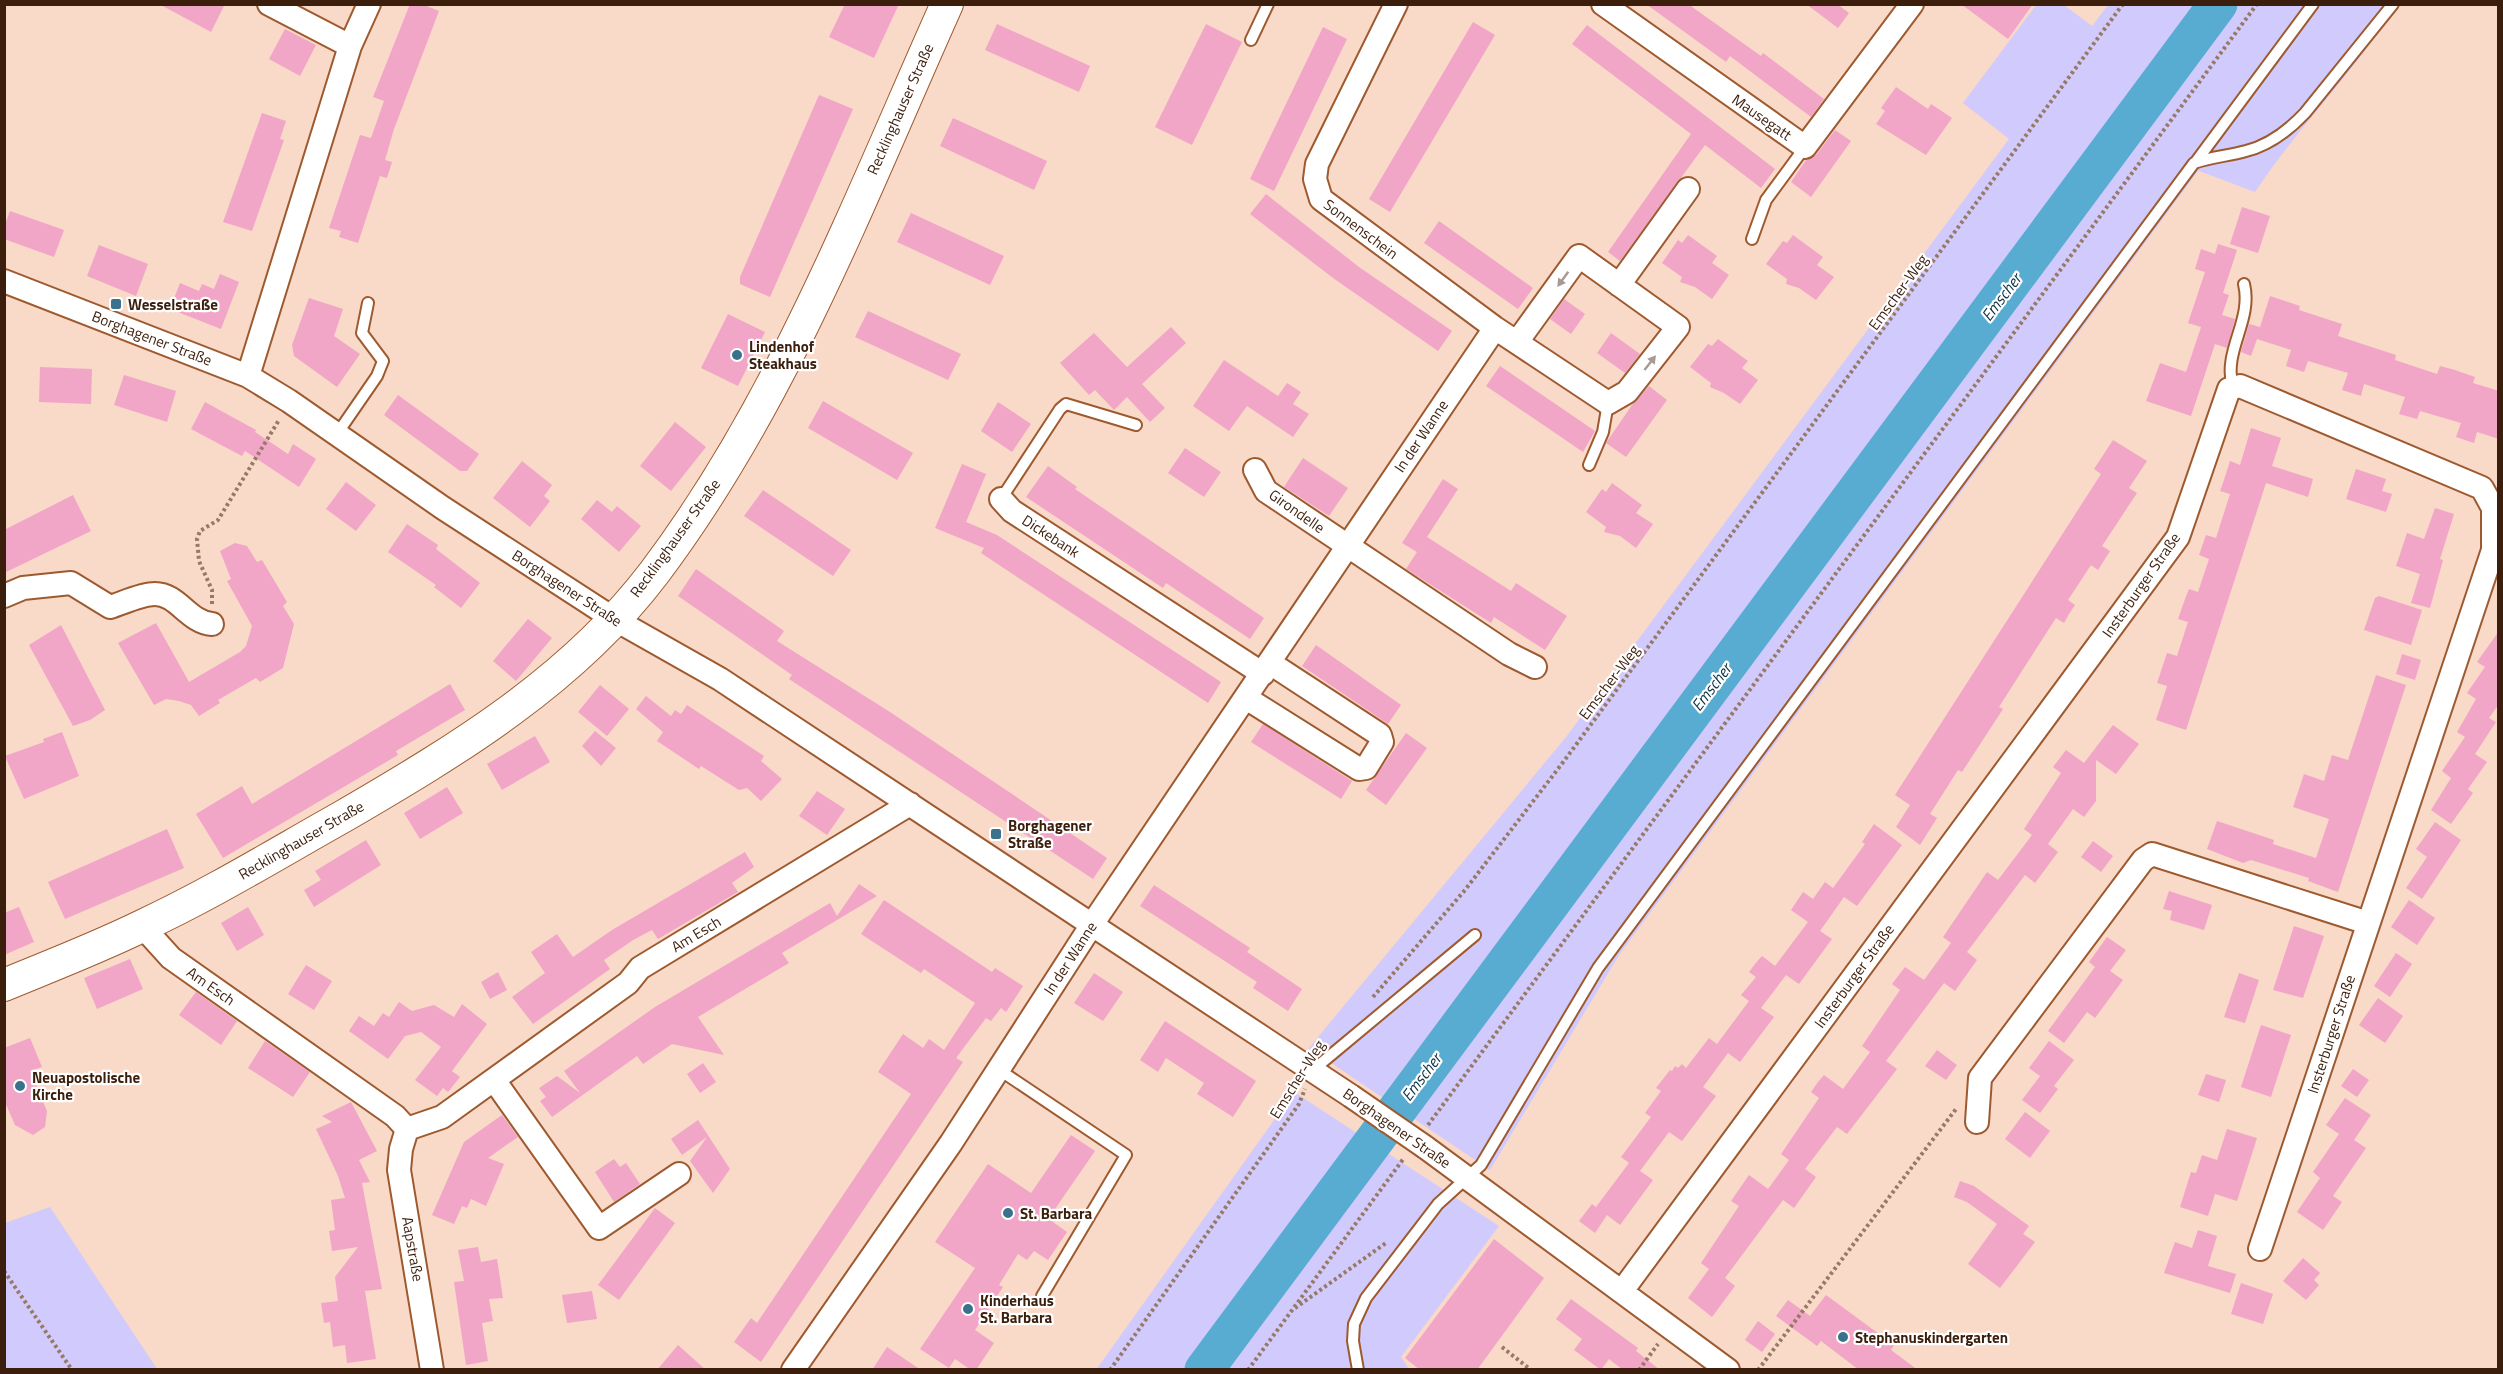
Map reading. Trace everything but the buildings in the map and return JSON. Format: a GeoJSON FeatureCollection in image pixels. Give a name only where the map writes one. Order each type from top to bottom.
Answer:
{"type":"FeatureCollection","features":[{"type":"Feature","properties":{"kind":"street"},"geometry":{"type":"LineString","coordinates":[[269,4],[350,46]]}},
{"type":"Feature","properties":{"kind":"street"},"geometry":{"type":"LineString","coordinates":[[248,376],[350,46],[369,4]]}},
{"type":"Feature","properties":{"kind":"street","name":"Recklinghauser Straße"},"geometry":{"type":"LineString","coordinates":[[4,985],[142,926],[244,873],[435,763],[529,699],[573,661],[614,619],[653,574],[719,478],[764,401],[836,251],[947,4]]}},
{"type":"Feature","properties":{"kind":"street","name":"Sonnenschein"},"geometry":{"type":"LineString","coordinates":[[1396,4],[1317,164],[1315,180],[1321,199],[1495,328],[1608,403]]}},
{"type":"Feature","properties":{"kind":"street","name":"Mausegatt"},"geometry":{"type":"LineString","coordinates":[[1603,4],[1805,147],[1912,4]]}},
{"type":"Feature","properties":{"kind":"street"},"geometry":{"type":"LineString","coordinates":[[1619,285],[1688,189]]}},
{"type":"Feature","properties":{"kind":"street"},"geometry":{"type":"LineString","coordinates":[[1517,342],[1579,256],[1678,327],[1627,392],[1608,403]]}},
{"type":"Feature","properties":{"kind":"street","name":"Borghagener Straße"},"geometry":{"type":"LineString","coordinates":[[4,281],[248,376],[289,401],[443,508],[614,619],[720,679],[1313,1070],[1467,1177],[1728,1370]]}},
{"type":"Feature","properties":{"kind":"street","name":"In der Wanne"},"geometry":{"type":"LineString","coordinates":[[793,1370],[951,1143],[1093,923],[1266,669],[1346,545],[1495,328]]}},
{"type":"Feature","properties":{"kind":"street","name":"Insterburger Straße"},"geometry":{"type":"LineString","coordinates":[[1622,1291],[2178,537],[2229,389],[2240,386],[2482,488],[2493,508],[2493,550],[2260,1248]]}},
{"type":"Feature","properties":{"kind":"street","name":"Girondelle"},"geometry":{"type":"LineString","coordinates":[[1256,470],[1266,491],[1346,545]]}},
{"type":"Feature","properties":{"kind":"street","name":"Dickebank"},"geometry":{"type":"LineString","coordinates":[[1001,499],[1012,511],[1266,669],[1380,735],[1382,742],[1375,757],[1366,768],[1359,769],[1246,698]]}},
{"type":"Feature","properties":{"kind":"street"},"geometry":{"type":"LineString","coordinates":[[1346,545],[1509,654],[1535,667]]}},
{"type":"Feature","properties":{"kind":"street"},"geometry":{"type":"LineString","coordinates":[[4,596],[23,588],[71,583],[110,607],[155,594],[169,597],[200,623],[212,624]]}},
{"type":"Feature","properties":{"kind":"street","name":"Am Esch"},"geometry":{"type":"LineString","coordinates":[[142,926],[171,958],[395,1116],[407,1129],[442,1117],[628,983],[640,968],[910,804]]}},
{"type":"Feature","properties":{"kind":"street"},"geometry":{"type":"LineString","coordinates":[[1977,1122],[1980,1078],[2143,860],[2152,854],[2368,923]]}},
{"type":"Feature","properties":{"kind":"street"},"geometry":{"type":"LineString","coordinates":[[494,1080],[599,1228],[679,1174]]}},
{"type":"Feature","properties":{"kind":"street","name":"Aapstraße"},"geometry":{"type":"LineString","coordinates":[[407,1129],[401,1149],[399,1170],[432,1370]]}},
{"type":"Feature","properties":{"kind":"lane"},"geometry":{"type":"LineString","coordinates":[[1251,40],[1268,4]]}},
{"type":"Feature","properties":{"kind":"lane"},"geometry":{"type":"LineString","coordinates":[[1358,1370],[1353,1341],[1354,1324],[1366,1298],[1438,1204],[1482,1165],[1598,968],[2313,4]]}},
{"type":"Feature","properties":{"kind":"lane"},"geometry":{"type":"LineString","coordinates":[[2194,163],[2210,157],[2247,151],[2275,140],[2290,129],[2393,4]]}},
{"type":"Feature","properties":{"kind":"lane"},"geometry":{"type":"LineString","coordinates":[[1752,239],[1766,200],[1805,147]]}},
{"type":"Feature","properties":{"kind":"lane"},"geometry":{"type":"LineString","coordinates":[[2233,388],[2229,364],[2247,310],[2248,299],[2244,284]]}},
{"type":"Feature","properties":{"kind":"lane"},"geometry":{"type":"LineString","coordinates":[[337,434],[377,376],[383,361],[362,333],[368,303]]}},
{"type":"Feature","properties":{"kind":"lane"},"geometry":{"type":"LineString","coordinates":[[1589,465],[1603,432],[1608,403]]}},
{"type":"Feature","properties":{"kind":"lane","name":"Dickebank"},"geometry":{"type":"LineString","coordinates":[[1001,499],[1060,409],[1066,404],[1136,425]]}},
{"type":"Feature","properties":{"kind":"lane"},"geometry":{"type":"LineString","coordinates":[[1313,1070],[1475,935]]}},
{"type":"Feature","properties":{"kind":"lane"},"geometry":{"type":"LineString","coordinates":[[998,1069],[1126,1155],[1042,1296]]}},
{"type":"Feature","properties":{"kind":"path","name":"Emscher-Weg"},"geometry":{"type":"LineString","coordinates":[[1372,998],[1465,890],[1564,761],[2123,4]]}},
{"type":"Feature","properties":{"kind":"path"},"geometry":{"type":"LineString","coordinates":[[1248,1370],[1418,1144],[2256,4]]}},
{"type":"Feature","properties":{"kind":"path"},"geometry":{"type":"LineString","coordinates":[[212,624],[212,590],[199,561],[197,539],[200,531],[218,520],[289,401]]}},
{"type":"Feature","properties":{"kind":"path","name":"Emscher-Weg"},"geometry":{"type":"LineString","coordinates":[[1110,1370],[1299,1104],[1313,1070]]}},
{"type":"Feature","properties":{"kind":"path"},"geometry":{"type":"LineString","coordinates":[[1758,1370],[1980,1078]]}},
{"type":"Feature","properties":{"kind":"path"},"geometry":{"type":"LineString","coordinates":[[1292,1311],[1391,1239],[1424,1223]]}},
{"type":"Feature","properties":{"kind":"path"},"geometry":{"type":"LineString","coordinates":[[4,1271],[72,1370]]}},
{"type":"Feature","properties":{"kind":"path"},"geometry":{"type":"LineString","coordinates":[[1639,1370],[1671,1327]]}},
{"type":"Feature","properties":{"kind":"path"},"geometry":{"type":"LineString","coordinates":[[1502,1347],[1531,1370]]}},
{"type":"Feature","properties":{"kind":"shaded area"},"geometry":{"type":"Polygon","coordinates":[[[2036,5],[2064,5],[2092,26],[2108,5],[2397,5],[2363,53],[2289,145],[2255,192],[2170,160],[2198,171],[1619,955],[1490,1170],[1309,1048],[1566,737],[2009,139],[1963,103],[2036,5]]]}},
{"type":"Feature","properties":{"kind":"shaded area"},"geometry":{"type":"Polygon","coordinates":[[[1294,1092],[1499,1226],[1401,1357],[1409,1369],[1096,1370],[1294,1092]]]}},
{"type":"Feature","properties":{"kind":"shaded area"},"geometry":{"type":"Polygon","coordinates":[[[50,1207],[157,1369],[5,1369],[5,1223],[50,1207]]]}},
{"type":"Feature","properties":{"kind":"waterway","name":"Emscher"},"geometry":{"type":"LineString","coordinates":[[1204,1370],[2218,4]]}},
{"type":"Feature","properties":{"kind":"place","name":"Wesselstraße"},"geometry":{"type":"Point","coordinates":[116,304]}},
{"type":"Feature","properties":{"kind":"place","name":"Lindenhof Steakhaus"},"geometry":{"type":"Point","coordinates":[737,355]}},
{"type":"Feature","properties":{"kind":"place","name":"Borghagener Straße"},"geometry":{"type":"Point","coordinates":[996,834]}},
{"type":"Feature","properties":{"kind":"place","name":"Neuapostolische Kirche"},"geometry":{"type":"Point","coordinates":[20,1086]}},
{"type":"Feature","properties":{"kind":"place","name":"St. Barbara"},"geometry":{"type":"Point","coordinates":[1008,1213]}},
{"type":"Feature","properties":{"kind":"place","name":"Kinderhaus St. Barbara"},"geometry":{"type":"Point","coordinates":[968,1309]}},
{"type":"Feature","properties":{"kind":"place","name":"Stephanuskindergarten"},"geometry":{"type":"Point","coordinates":[1843,1337]}}]}
